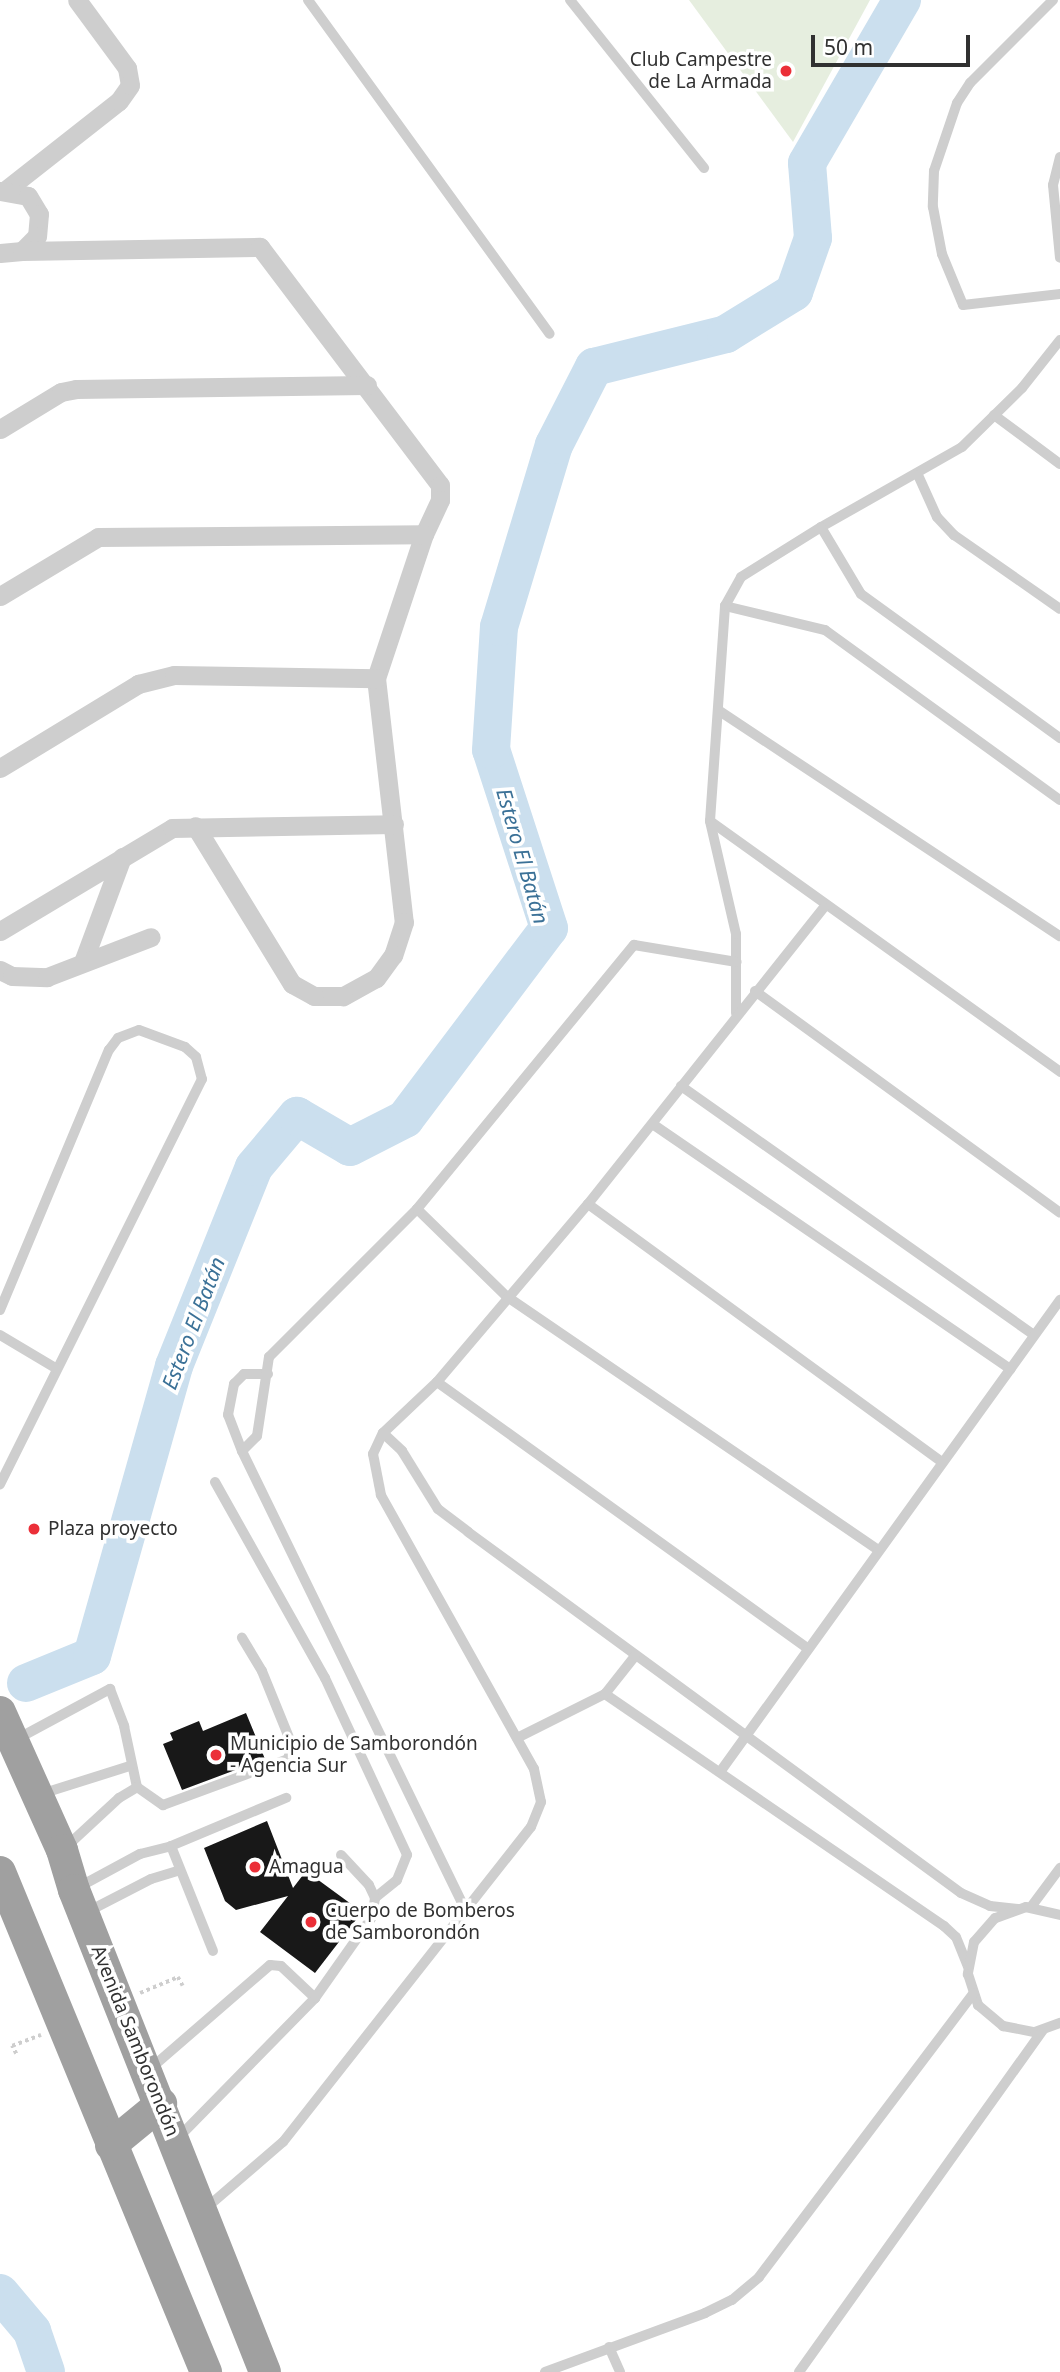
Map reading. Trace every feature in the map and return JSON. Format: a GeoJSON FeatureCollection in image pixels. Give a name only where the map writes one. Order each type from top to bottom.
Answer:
{"type":"FeatureCollection","features":[{"type":"Feature","properties":{"kind":"highway"},"geometry":{"type":"LineString","coordinates":[[0,1694],[13,1741]]}},
{"type":"Feature","properties":{"kind":"highway","name":"Avenida Samborondón"},"geometry":{"type":"LineString","coordinates":[[0,1712],[62,1850],[79,1902],[204,2210],[265,2372]]}},
{"type":"Feature","properties":{"kind":"highway"},"geometry":{"type":"LineString","coordinates":[[0,1872],[206,2372]]}},
{"type":"Feature","properties":{"kind":"highway"},"geometry":{"type":"LineString","coordinates":[[111,2145],[161,2104]]}},
{"type":"Feature","properties":{"kind":"street"},"geometry":{"type":"LineString","coordinates":[[4,190],[119,101],[131,85],[127,68],[77,0]]}},
{"type":"Feature","properties":{"kind":"street"},"geometry":{"type":"LineString","coordinates":[[4,190],[28,196],[39,214],[37,236],[22,251]]}},
{"type":"Feature","properties":{"kind":"street"},"geometry":{"type":"LineString","coordinates":[[0,253],[260,247],[440,485],[440,500],[424,534],[376,678],[404,922],[393,955],[376,978],[343,996],[314,996],[292,984],[195,827]]}},
{"type":"Feature","properties":{"kind":"street"},"geometry":{"type":"LineString","coordinates":[[0,429],[61,392],[76,389],[367,385]]}},
{"type":"Feature","properties":{"kind":"street"},"geometry":{"type":"LineString","coordinates":[[0,596],[98,537],[424,534]]}},
{"type":"Feature","properties":{"kind":"street"},"geometry":{"type":"LineString","coordinates":[[0,768],[138,684],[162,678],[376,678]]}},
{"type":"Feature","properties":{"kind":"street"},"geometry":{"type":"LineString","coordinates":[[0,931],[172,828],[394,824]]}},
{"type":"Feature","properties":{"kind":"street"},"geometry":{"type":"LineString","coordinates":[[83,962],[122,857]]}},
{"type":"Feature","properties":{"kind":"street"},"geometry":{"type":"LineString","coordinates":[[0,970],[12,976],[47,977],[151,937]]}},
{"type":"Feature","properties":{"kind":"lane"},"geometry":{"type":"LineString","coordinates":[[308,0],[550,334]]}},
{"type":"Feature","properties":{"kind":"lane"},"geometry":{"type":"LineString","coordinates":[[570,0],[704,168]]}},
{"type":"Feature","properties":{"kind":"lane"},"geometry":{"type":"LineString","coordinates":[[1053,0],[970,83],[957,103],[934,171],[933,207],[942,254],[963,305],[1060,294]]}},
{"type":"Feature","properties":{"kind":"lane"},"geometry":{"type":"LineString","coordinates":[[1060,156],[1054,185],[1060,258]]}},
{"type":"Feature","properties":{"kind":"lane"},"geometry":{"type":"LineString","coordinates":[[736,1013],[737,962],[726,881],[710,821],[725,606],[741,577],[821,527],[918,475],[962,447],[1060,341]]}},
{"type":"Feature","properties":{"kind":"lane"},"geometry":{"type":"LineString","coordinates":[[994,415],[1060,464]]}},
{"type":"Feature","properties":{"kind":"lane"},"geometry":{"type":"LineString","coordinates":[[918,475],[937,517],[954,535],[1060,609]]}},
{"type":"Feature","properties":{"kind":"lane"},"geometry":{"type":"LineString","coordinates":[[821,527],[861,594],[1060,738]]}},
{"type":"Feature","properties":{"kind":"lane"},"geometry":{"type":"LineString","coordinates":[[725,606],[825,630],[1060,800]]}},
{"type":"Feature","properties":{"kind":"lane"},"geometry":{"type":"LineString","coordinates":[[718,710],[1060,936]]}},
{"type":"Feature","properties":{"kind":"lane"},"geometry":{"type":"LineString","coordinates":[[710,821],[824,907],[1060,1072]]}},
{"type":"Feature","properties":{"kind":"lane"},"geometry":{"type":"LineString","coordinates":[[204,2210],[283,2142],[531,1827],[541,1802],[534,1769],[381,1495],[373,1454],[383,1433],[437,1382],[506,1296],[654,1125],[736,1013],[824,907]]}},
{"type":"Feature","properties":{"kind":"lane"},"geometry":{"type":"LineString","coordinates":[[242,1451],[257,1436],[269,1357],[417,1209],[634,945],[737,962]]}},
{"type":"Feature","properties":{"kind":"lane"},"geometry":{"type":"LineString","coordinates":[[755,990],[1060,1213]]}},
{"type":"Feature","properties":{"kind":"lane"},"geometry":{"type":"LineString","coordinates":[[0,1310],[109,1050],[118,1038],[139,1030],[185,1047],[196,1057],[202,1079],[0,1485]]}},
{"type":"Feature","properties":{"kind":"lane"},"geometry":{"type":"LineString","coordinates":[[681,1086],[1034,1335]]}},
{"type":"Feature","properties":{"kind":"lane"},"geometry":{"type":"LineString","coordinates":[[654,1125],[1010,1369]]}},
{"type":"Feature","properties":{"kind":"lane"},"geometry":{"type":"LineString","coordinates":[[588,1204],[942,1462]]}},
{"type":"Feature","properties":{"kind":"lane"},"geometry":{"type":"LineString","coordinates":[[417,1209],[506,1296],[878,1550]]}},
{"type":"Feature","properties":{"kind":"lane"},"geometry":{"type":"LineString","coordinates":[[720,1772],[743,1735],[1060,1300]]}},
{"type":"Feature","properties":{"kind":"lane"},"geometry":{"type":"LineString","coordinates":[[0,1335],[57,1370]]}},
{"type":"Feature","properties":{"kind":"lane"},"geometry":{"type":"LineString","coordinates":[[268,1374],[244,1374],[234,1384],[228,1415],[242,1451],[465,1909]]}},
{"type":"Feature","properties":{"kind":"lane"},"geometry":{"type":"LineString","coordinates":[[437,1382],[807,1648]]}},
{"type":"Feature","properties":{"kind":"lane"},"geometry":{"type":"LineString","coordinates":[[383,1433],[402,1451],[438,1509],[961,1893],[990,1906],[1018,1909]]}},
{"type":"Feature","properties":{"kind":"lane"},"geometry":{"type":"LineString","coordinates":[[215,1482],[325,1678],[407,1855],[397,1880],[374,1898]]}},
{"type":"Feature","properties":{"kind":"lane"},"geometry":{"type":"LineString","coordinates":[[13,1741],[110,1689],[124,1726],[130,1766],[138,1787],[169,1806],[288,1759],[292,1745],[262,1671],[242,1637]]}},
{"type":"Feature","properties":{"kind":"lane"},"geometry":{"type":"LineString","coordinates":[[517,1738],[605,1694],[635,1656]]}},
{"type":"Feature","properties":{"kind":"lane"},"geometry":{"type":"LineString","coordinates":[[605,1694],[944,1926],[956,1937],[968,1967],[973,1994],[989,2017],[1003,2026],[1044,2030],[1060,2023]]}},
{"type":"Feature","properties":{"kind":"lane"},"geometry":{"type":"LineString","coordinates":[[37,1795],[130,1766]]}},
{"type":"Feature","properties":{"kind":"lane"},"geometry":{"type":"LineString","coordinates":[[62,1850],[119,1798],[138,1787]]}},
{"type":"Feature","properties":{"kind":"lane"},"geometry":{"type":"LineString","coordinates":[[79,1902],[140,1854],[172,1846],[286,1798]]}},
{"type":"Feature","properties":{"kind":"lane"},"geometry":{"type":"LineString","coordinates":[[172,1846],[213,1951]]}},
{"type":"Feature","properties":{"kind":"lane"},"geometry":{"type":"LineString","coordinates":[[176,2140],[315,1998],[372,1917],[374,1898],[341,1855]]}},
{"type":"Feature","properties":{"kind":"lane"},"geometry":{"type":"LineString","coordinates":[[1031,1907],[1060,1868]]}},
{"type":"Feature","properties":{"kind":"lane"},"geometry":{"type":"LineString","coordinates":[[79,1902],[180,1870]]}},
{"type":"Feature","properties":{"kind":"lane"},"geometry":{"type":"LineString","coordinates":[[968,1967],[983,1929],[995,1918],[1031,1907],[1060,1914]]}},
{"type":"Feature","properties":{"kind":"lane"},"geometry":{"type":"LineString","coordinates":[[148,2071],[270,1965],[281,1966],[315,1998]]}},
{"type":"Feature","properties":{"kind":"lane"},"geometry":{"type":"LineString","coordinates":[[545,2372],[705,2313],[732,2300],[759,2277],[973,1994]]}},
{"type":"Feature","properties":{"kind":"lane"},"geometry":{"type":"LineString","coordinates":[[799,2372],[1044,2030]]}},
{"type":"Feature","properties":{"kind":"lane"},"geometry":{"type":"LineString","coordinates":[[609,2347],[620,2372]]}},
{"type":"Feature","properties":{"kind":"path"},"geometry":{"type":"LineString","coordinates":[[119,2001],[178,1977],[183,1986]]}},
{"type":"Feature","properties":{"kind":"path"},"geometry":{"type":"LineString","coordinates":[[12,2046],[16,2054]]}},
{"type":"Feature","properties":{"kind":"green space","name":"Club Campestre de La Armada"},"geometry":{"type":"Polygon","coordinates":[[[689,0],[870,0],[793,142],[689,0]]]}},
{"type":"Feature","properties":{"kind":"building","name":"Municipio de Samborondón - Agencia Sur"},"geometry":{"type":"Polygon","coordinates":[[[246,1713],[265,1759],[182,1790],[163,1744],[173,1740],[170,1733],[199,1721],[203,1731],[246,1713]]]}},
{"type":"Feature","properties":{"kind":"building"},"geometry":{"type":"Polygon","coordinates":[[[267,1821],[293,1888],[306,1871],[362,1912],[315,1973],[260,1932],[288,1896],[236,1910],[225,1901],[204,1848],[267,1821]]]}},
{"type":"Feature","properties":{"kind":"waterway","name":"Estero El Batán"},"geometry":{"type":"LineString","coordinates":[[26,1683],[92,1656],[174,1366],[254,1167],[297,1116],[350,1147],[405,1119],[549,928],[491,750],[499,627],[554,445],[594,367],[726,334],[794,292],[813,238],[807,163],[902,0]]}},
{"type":"Feature","properties":{"kind":"waterway","name":"Estero El Batán"},"geometry":{"type":"LineString","coordinates":[[0,2293],[32,2331],[46,2372]]}},
{"type":"Feature","properties":{"kind":"place","name":"Club Campestre de La Armada"},"geometry":{"type":"Point","coordinates":[786,71]}},
{"type":"Feature","properties":{"kind":"place","name":"Plaza proyecto"},"geometry":{"type":"Point","coordinates":[34,1529]}},
{"type":"Feature","properties":{"kind":"place","name":"Municipio de Samborondón - Agencia Sur"},"geometry":{"type":"Point","coordinates":[216,1755]}},
{"type":"Feature","properties":{"kind":"place","name":"Amagua"},"geometry":{"type":"Point","coordinates":[255,1867]}},
{"type":"Feature","properties":{"kind":"place","name":"Cuerpo de Bomberos de Samborondón"},"geometry":{"type":"Point","coordinates":[311,1922]}}]}
